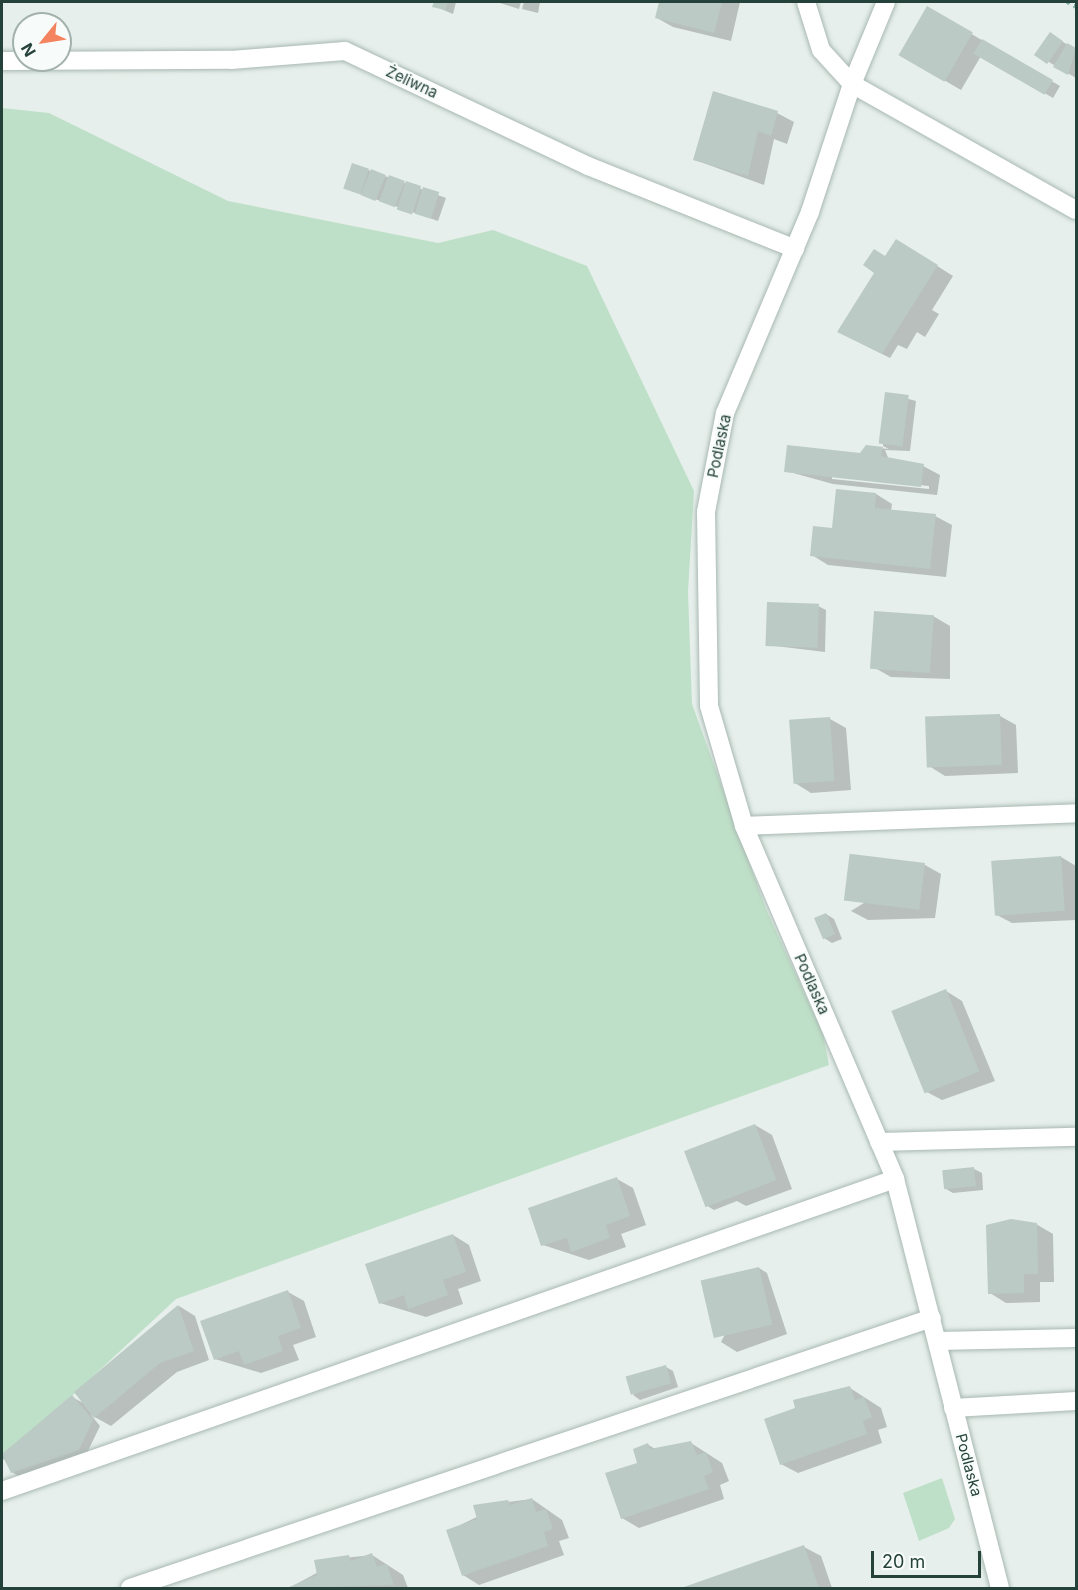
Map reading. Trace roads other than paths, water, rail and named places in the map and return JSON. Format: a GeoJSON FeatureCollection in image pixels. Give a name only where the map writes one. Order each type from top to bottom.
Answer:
{"type":"FeatureCollection","features":[{"type":"Feature","properties":{"kind":"street"},"geometry":{"type":"LineString","coordinates":[[806,2],[821,50],[852,84],[1077,210]]}},
{"type":"Feature","properties":{"kind":"street","name":"Podlaska"},"geometry":{"type":"LineString","coordinates":[[886,2],[852,84],[795,249],[725,413],[706,513],[709,706],[744,826],[894,1179],[938,1341],[1000,1588]]}},
{"type":"Feature","properties":{"kind":"street","name":"Żeliwna"},"geometry":{"type":"LineString","coordinates":[[2,61],[231,60],[345,51],[588,166],[795,249]]}},
{"type":"Feature","properties":{"kind":"street"},"geometry":{"type":"LineString","coordinates":[[744,826],[1077,813]]}},
{"type":"Feature","properties":{"kind":"street"},"geometry":{"type":"LineString","coordinates":[[879,1142],[1077,1137]]}},
{"type":"Feature","properties":{"kind":"street"},"geometry":{"type":"LineString","coordinates":[[2,1491],[894,1179]]}},
{"type":"Feature","properties":{"kind":"street"},"geometry":{"type":"LineString","coordinates":[[130,1588],[932,1318]]}},
{"type":"Feature","properties":{"kind":"street"},"geometry":{"type":"LineString","coordinates":[[938,1341],[1077,1338]]}},
{"type":"Feature","properties":{"kind":"street"},"geometry":{"type":"LineString","coordinates":[[953,1408],[1077,1401]]}}]}
